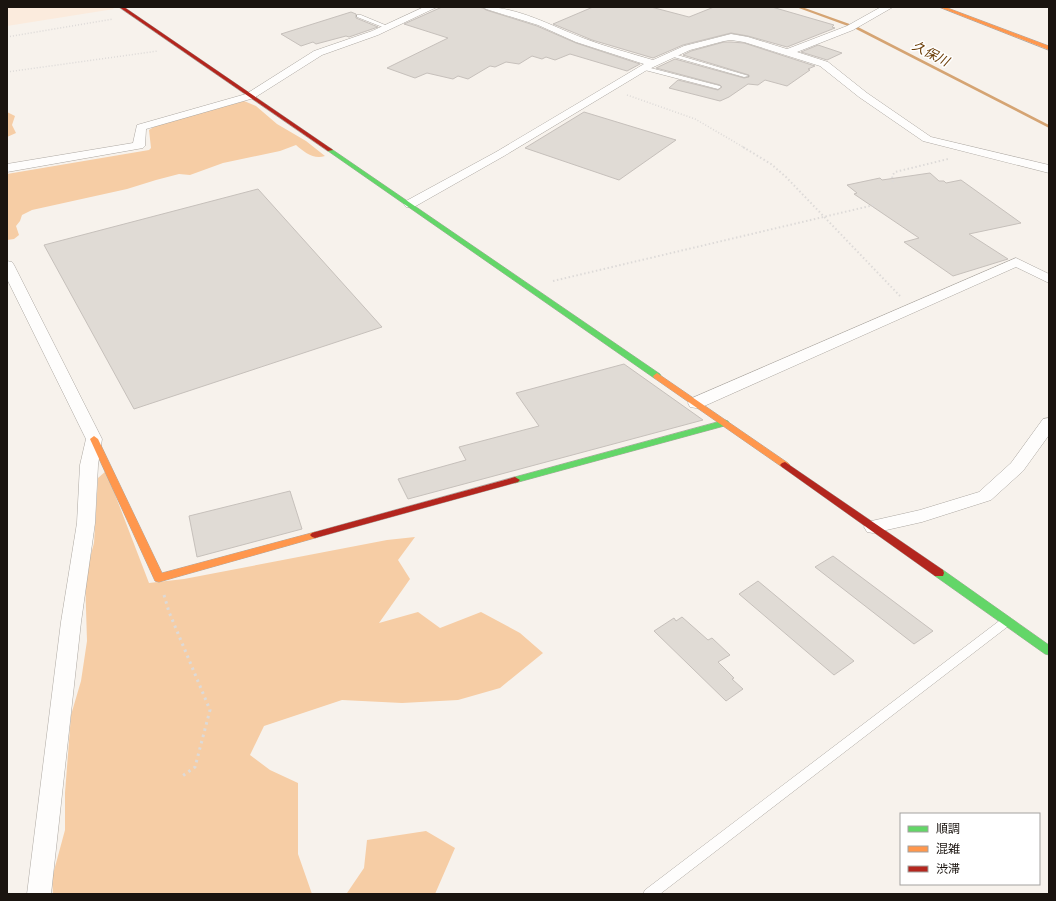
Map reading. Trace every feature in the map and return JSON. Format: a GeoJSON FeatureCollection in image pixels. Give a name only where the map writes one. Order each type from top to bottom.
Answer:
{"type":"FeatureCollection","features":[{"type":"Feature","properties":{"kind":"street"},"geometry":{"type":"LineString","coordinates":[[121,7],[529,286],[1049,651]]}},
{"type":"Feature","properties":{"kind":"street"},"geometry":{"type":"LineString","coordinates":[[7,168],[139,146],[141,127],[250,96],[318,53],[387,27],[432,7]]}},
{"type":"Feature","properties":{"kind":"street"},"geometry":{"type":"LineString","coordinates":[[489,7],[541,23],[578,40],[604,48],[648,65]]}},
{"type":"Feature","properties":{"kind":"street"},"geometry":{"type":"LineString","coordinates":[[788,52],[854,26],[888,7]]}},
{"type":"Feature","properties":{"kind":"street"},"geometry":{"type":"LineString","coordinates":[[941,7],[1049,48]]}},
{"type":"Feature","properties":{"kind":"street"},"geometry":{"type":"LineString","coordinates":[[410,204],[500,154],[648,65],[687,48],[731,37],[745,39],[817,61],[830,68],[864,95],[927,138],[1049,169]]}},
{"type":"Feature","properties":{"kind":"street"},"geometry":{"type":"LineString","coordinates":[[696,403],[1016,262],[1049,279]]}},
{"type":"Feature","properties":{"kind":"street"},"geometry":{"type":"LineString","coordinates":[[7,265],[94,439],[159,578],[725,423]]}},
{"type":"Feature","properties":{"kind":"street"},"geometry":{"type":"LineString","coordinates":[[873,527],[922,516],[984,496],[1017,467],[1049,423]]}},
{"type":"Feature","properties":{"kind":"street"},"geometry":{"type":"LineString","coordinates":[[39,894],[70,622],[86,524],[89,465],[94,439]]}},
{"type":"Feature","properties":{"kind":"lane"},"geometry":{"type":"LineString","coordinates":[[359,16],[387,27]]}},
{"type":"Feature","properties":{"kind":"lane"},"geometry":{"type":"LineString","coordinates":[[672,55],[746,76]]}},
{"type":"Feature","properties":{"kind":"lane"},"geometry":{"type":"LineString","coordinates":[[648,65],[718,87]]}},
{"type":"Feature","properties":{"kind":"lane"},"geometry":{"type":"LineString","coordinates":[[650,894],[1007,621]]}},
{"type":"Feature","properties":{"kind":"path"},"geometry":{"type":"LineString","coordinates":[[7,37],[133,16]]}},
{"type":"Feature","properties":{"kind":"path"},"geometry":{"type":"LineString","coordinates":[[7,72],[132,55],[178,46]]}},
{"type":"Feature","properties":{"kind":"path"},"geometry":{"type":"LineString","coordinates":[[609,89],[695,119],[771,164],[786,177],[901,297],[915,307]]}},
{"type":"Feature","properties":{"kind":"path"},"geometry":{"type":"LineString","coordinates":[[893,182],[892,176],[895,172],[981,152]]}},
{"type":"Feature","properties":{"kind":"path"},"geometry":{"type":"LineString","coordinates":[[529,286],[874,205]]}},
{"type":"Feature","properties":{"kind":"path"},"geometry":{"type":"LineString","coordinates":[[159,578],[169,612],[210,710],[195,767],[181,777]]}},
{"type":"Feature","properties":{"kind":"shaded area"},"geometry":{"type":"Polygon","coordinates":[[[7,7],[112,7],[114,9],[7,26],[7,7]]]}},
{"type":"Feature","properties":{"kind":"shaded area"},"geometry":{"type":"Polygon","coordinates":[[[244,101],[256,106],[277,124],[306,141],[325,156],[313,156],[306,153],[296,145],[280,151],[223,163],[190,175],[179,174],[127,189],[32,210],[22,215],[16,226],[19,235],[14,239],[7,240],[7,174],[149,150],[151,148],[149,130],[155,126],[244,101]]]}},
{"type":"Feature","properties":{"kind":"shaded area"},"geometry":{"type":"Polygon","coordinates":[[[7,112],[15,116],[12,125],[16,133],[7,137],[7,112]]]}},
{"type":"Feature","properties":{"kind":"shaded area"},"geometry":{"type":"Polygon","coordinates":[[[106,471],[149,583],[184,579],[387,540],[415,537],[398,560],[410,579],[379,623],[418,612],[440,628],[481,612],[520,633],[543,653],[500,688],[458,700],[402,703],[342,700],[264,726],[250,755],[270,770],[298,783],[298,854],[312,894],[53,894],[52,878],[65,830],[65,793],[71,715],[81,681],[87,641],[85,576],[94,543],[98,478],[106,471]]]}},
{"type":"Feature","properties":{"kind":"shaded area"},"geometry":{"type":"Polygon","coordinates":[[[426,831],[455,848],[435,894],[340,894],[347,893],[364,868],[367,840],[426,831]]]}},
{"type":"Feature","properties":{"kind":"building"},"geometry":{"type":"Polygon","coordinates":[[[442,7],[483,8],[537,26],[576,43],[640,64],[627,71],[570,54],[555,60],[546,57],[542,59],[532,56],[519,64],[506,62],[495,67],[490,66],[468,79],[458,76],[453,79],[427,73],[415,78],[387,68],[448,38],[404,24],[442,7]]]}},
{"type":"Feature","properties":{"kind":"building"},"geometry":{"type":"Polygon","coordinates":[[[593,7],[651,7],[689,17],[714,7],[772,7],[834,25],[832,27],[835,28],[787,47],[748,36],[731,33],[683,45],[653,58],[592,40],[553,24],[593,7]]]}},
{"type":"Feature","properties":{"kind":"building"},"geometry":{"type":"Polygon","coordinates":[[[351,12],[356,14],[356,18],[378,27],[349,37],[346,36],[316,44],[313,42],[301,46],[281,34],[351,12]]]}},
{"type":"Feature","properties":{"kind":"building"},"geometry":{"type":"Polygon","coordinates":[[[724,42],[744,43],[815,66],[808,69],[810,70],[787,86],[765,80],[758,85],[748,84],[729,97],[720,101],[669,88],[678,80],[718,90],[722,87],[720,85],[656,68],[675,59],[744,78],[749,77],[749,75],[683,55],[691,51],[724,42]]]}},
{"type":"Feature","properties":{"kind":"building"},"geometry":{"type":"Polygon","coordinates":[[[818,45],[842,53],[827,60],[801,52],[818,45]]]}},
{"type":"Feature","properties":{"kind":"building"},"geometry":{"type":"Polygon","coordinates":[[[584,112],[676,140],[619,180],[525,148],[584,112]]]}},
{"type":"Feature","properties":{"kind":"building"},"geometry":{"type":"Polygon","coordinates":[[[930,173],[939,181],[944,181],[946,183],[961,180],[1021,223],[969,234],[1008,259],[953,276],[904,242],[919,238],[854,194],[857,193],[847,185],[880,178],[882,180],[930,173]]]}},
{"type":"Feature","properties":{"kind":"building"},"geometry":{"type":"Polygon","coordinates":[[[258,189],[382,327],[134,409],[44,245],[258,189]]]}},
{"type":"Feature","properties":{"kind":"building"},"geometry":{"type":"Polygon","coordinates":[[[624,364],[703,420],[408,499],[398,479],[466,460],[459,447],[539,426],[516,393],[624,364]]]}},
{"type":"Feature","properties":{"kind":"building"},"geometry":{"type":"Polygon","coordinates":[[[290,491],[302,529],[197,557],[189,516],[290,491]]]}},
{"type":"Feature","properties":{"kind":"building"},"geometry":{"type":"Polygon","coordinates":[[[833,556],[933,631],[914,644],[815,567],[833,556]]]}},
{"type":"Feature","properties":{"kind":"building"},"geometry":{"type":"Polygon","coordinates":[[[758,581],[854,661],[834,675],[739,594],[758,581]]]}},
{"type":"Feature","properties":{"kind":"building"},"geometry":{"type":"Polygon","coordinates":[[[682,617],[708,640],[712,638],[730,655],[718,662],[734,678],[732,679],[743,689],[726,701],[654,631],[674,618],[676,621],[682,617]]]}},
{"type":"Feature","properties":{"kind":"waterway","name":"久保川"},"geometry":{"type":"LineString","coordinates":[[798,7],[857,28],[1049,127]]}},
{"type":"Feature","properties":{"kind":"traffic: fast"},"geometry":{"type":"LineString","coordinates":[[330,150],[657,376]]}},
{"type":"Feature","properties":{"kind":"traffic: fast"},"geometry":{"type":"LineString","coordinates":[[515,480],[725,423]]}},
{"type":"Feature","properties":{"kind":"traffic: fast"},"geometry":{"type":"LineString","coordinates":[[939,573],[1049,651]]}},
{"type":"Feature","properties":{"kind":"traffic: slow"},"geometry":{"type":"LineString","coordinates":[[941,7],[1049,48]]}},
{"type":"Feature","properties":{"kind":"traffic: slow"},"geometry":{"type":"LineString","coordinates":[[657,376],[785,465]]}},
{"type":"Feature","properties":{"kind":"traffic: slow"},"geometry":{"type":"LineString","coordinates":[[94,439],[159,578],[315,535]]}},
{"type":"Feature","properties":{"kind":"traffic: jam"},"geometry":{"type":"LineString","coordinates":[[121,7],[330,150]]}},
{"type":"Feature","properties":{"kind":"traffic: jam"},"geometry":{"type":"LineString","coordinates":[[785,465],[939,573]]}},
{"type":"Feature","properties":{"kind":"traffic: jam"},"geometry":{"type":"LineString","coordinates":[[315,535],[515,480]]}}]}
